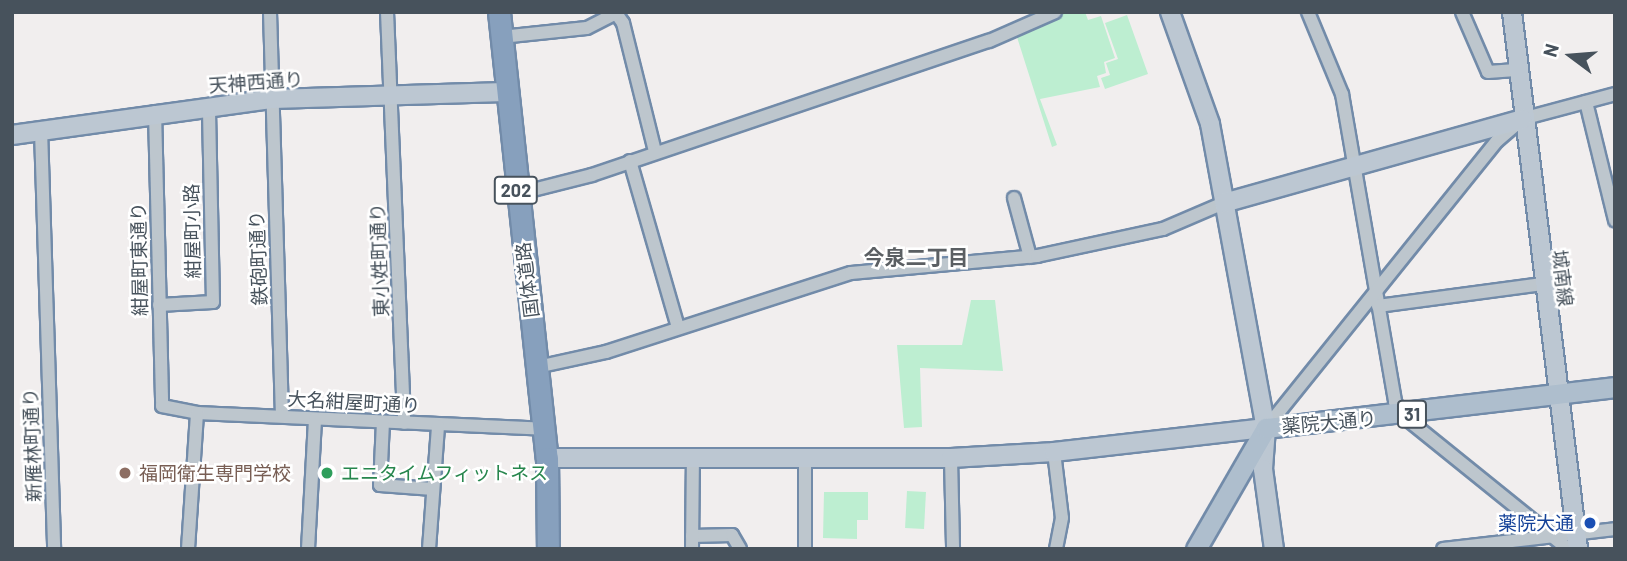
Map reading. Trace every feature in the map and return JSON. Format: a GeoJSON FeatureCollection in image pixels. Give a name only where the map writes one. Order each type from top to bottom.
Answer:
{"type":"FeatureCollection","features":[{"type":"Feature","properties":{"kind":"highway","name":"国体道路"},"geometry":{"type":"LineString","coordinates":[[499,12],[505,92],[547,458],[548,549]]}},
{"type":"Feature","properties":{"kind":"main road","name":"31"},"geometry":{"type":"LineString","coordinates":[[1558,396],[1615,387]]}},
{"type":"Feature","properties":{"kind":"main road","name":"薬院大通り"},"geometry":{"type":"LineString","coordinates":[[1266,428],[1558,396]]}},
{"type":"Feature","properties":{"kind":"main road"},"geometry":{"type":"LineString","coordinates":[[1196,549],[1266,428]]}},
{"type":"Feature","properties":{"kind":"street","name":"鉄砲町通り"},"geometry":{"type":"LineString","coordinates":[[270,12],[282,416]]}},
{"type":"Feature","properties":{"kind":"street","name":"東小姓町通り"},"geometry":{"type":"LineString","coordinates":[[387,12],[404,423]]}},
{"type":"Feature","properties":{"kind":"street"},"geometry":{"type":"LineString","coordinates":[[517,194],[630,161],[989,41],[1026,18],[1055,12]]}},
{"type":"Feature","properties":{"kind":"street"},"geometry":{"type":"LineString","coordinates":[[1170,12],[1210,124],[1266,428],[1263,469],[1274,549]]}},
{"type":"Feature","properties":{"kind":"street"},"geometry":{"type":"LineString","coordinates":[[1308,12],[1342,94],[1393,398],[1402,415],[1556,535],[1574,543],[1615,529]]}},
{"type":"Feature","properties":{"kind":"street"},"geometry":{"type":"LineString","coordinates":[[1462,12],[1488,72],[1516,70]]}},
{"type":"Feature","properties":{"kind":"street","name":"城南線"},"geometry":{"type":"LineString","coordinates":[[1512,12],[1516,70],[1574,543]]}},
{"type":"Feature","properties":{"kind":"street"},"geometry":{"type":"LineString","coordinates":[[501,37],[587,28],[616,13],[623,23],[655,151]]}},
{"type":"Feature","properties":{"kind":"street","name":"天神西通り"},"geometry":{"type":"LineString","coordinates":[[12,135],[155,112],[273,99],[505,92]]}},
{"type":"Feature","properties":{"kind":"street"},"geometry":{"type":"LineString","coordinates":[[537,366],[606,352],[678,327],[871,269],[1030,257],[1163,229],[1224,204],[1615,93]]}},
{"type":"Feature","properties":{"kind":"street"},"geometry":{"type":"LineString","coordinates":[[1586,102],[1610,177],[1615,220]]}},
{"type":"Feature","properties":{"kind":"street","name":"紺屋町小路"},"geometry":{"type":"LineString","coordinates":[[159,305],[213,302],[209,105]]}},
{"type":"Feature","properties":{"kind":"street","name":"紺屋町東通り"},"geometry":{"type":"LineString","coordinates":[[155,112],[162,406]]}},
{"type":"Feature","properties":{"kind":"street"},"geometry":{"type":"LineString","coordinates":[[547,458],[951,458],[1054,452],[1266,428],[1497,141],[1522,119]]}},
{"type":"Feature","properties":{"kind":"street","name":"新雁林町通り"},"geometry":{"type":"LineString","coordinates":[[41,130],[54,549]]}},
{"type":"Feature","properties":{"kind":"street"},"geometry":{"type":"LineString","coordinates":[[630,161],[678,327]]}},
{"type":"Feature","properties":{"kind":"street"},"geometry":{"type":"LineString","coordinates":[[1014,198],[1030,257]]}},
{"type":"Feature","properties":{"kind":"street"},"geometry":{"type":"LineString","coordinates":[[1378,306],[1542,285]]}},
{"type":"Feature","properties":{"kind":"street","name":"大名紺屋町通り"},"geometry":{"type":"LineString","coordinates":[[162,406],[197,413],[544,429]]}},
{"type":"Feature","properties":{"kind":"street"},"geometry":{"type":"LineString","coordinates":[[188,549],[197,413]]}},
{"type":"Feature","properties":{"kind":"street"},"geometry":{"type":"LineString","coordinates":[[308,549],[315,419]]}},
{"type":"Feature","properties":{"kind":"street"},"geometry":{"type":"LineString","coordinates":[[383,422],[380,485],[433,489]]}},
{"type":"Feature","properties":{"kind":"street"},"geometry":{"type":"LineString","coordinates":[[429,549],[438,426]]}},
{"type":"Feature","properties":{"kind":"street"},"geometry":{"type":"LineString","coordinates":[[1054,452],[1062,518],[1056,549]]}},
{"type":"Feature","properties":{"kind":"street"},"geometry":{"type":"LineString","coordinates":[[805,458],[805,549]]}},
{"type":"Feature","properties":{"kind":"street"},"geometry":{"type":"LineString","coordinates":[[951,458],[953,549]]}},
{"type":"Feature","properties":{"kind":"street"},"geometry":{"type":"LineString","coordinates":[[693,460],[692,542],[732,535],[740,549]]}},
{"type":"Feature","properties":{"kind":"street"},"geometry":{"type":"LineString","coordinates":[[1443,549],[1556,535]]}},
{"type":"Feature","properties":{"kind":"green space"},"geometry":{"type":"Polygon","coordinates":[[[1068,12],[1085,12],[1088,20],[1101,16],[1115,58],[1104,62],[1106,73],[1097,76],[1100,87],[1040,99],[1057,145],[1052,147],[1016,34],[1068,12]]]}},
{"type":"Feature","properties":{"kind":"green space"},"geometry":{"type":"Polygon","coordinates":[[[1127,15],[1148,74],[1105,89],[1101,78],[1110,75],[1106,63],[1118,59],[1105,23],[1127,15]]]}},
{"type":"Feature","properties":{"kind":"green space"},"geometry":{"type":"Polygon","coordinates":[[[971,300],[995,300],[1003,371],[920,368],[922,427],[904,428],[897,345],[962,345],[971,300]]]}},
{"type":"Feature","properties":{"kind":"green space"},"geometry":{"type":"Polygon","coordinates":[[[907,491],[926,492],[924,529],[905,528],[907,491]]]}},
{"type":"Feature","properties":{"kind":"green space"},"geometry":{"type":"Polygon","coordinates":[[[824,492],[868,492],[868,520],[857,520],[857,539],[823,538],[824,492]]]}},
{"type":"Feature","properties":{"kind":"place","name":"福岡衛生専門学校"},"geometry":{"type":"Point","coordinates":[125,473]}},
{"type":"Feature","properties":{"kind":"place","name":"エニタイムフィットネス"},"geometry":{"type":"Point","coordinates":[327,473]}},
{"type":"Feature","properties":{"kind":"place","name":"薬院大通"},"geometry":{"type":"Point","coordinates":[1590,523]}},
{"type":"Feature","properties":{"kind":"district","name":"今泉二丁目"},"geometry":{"type":"Point","coordinates":[916,257]}}]}
